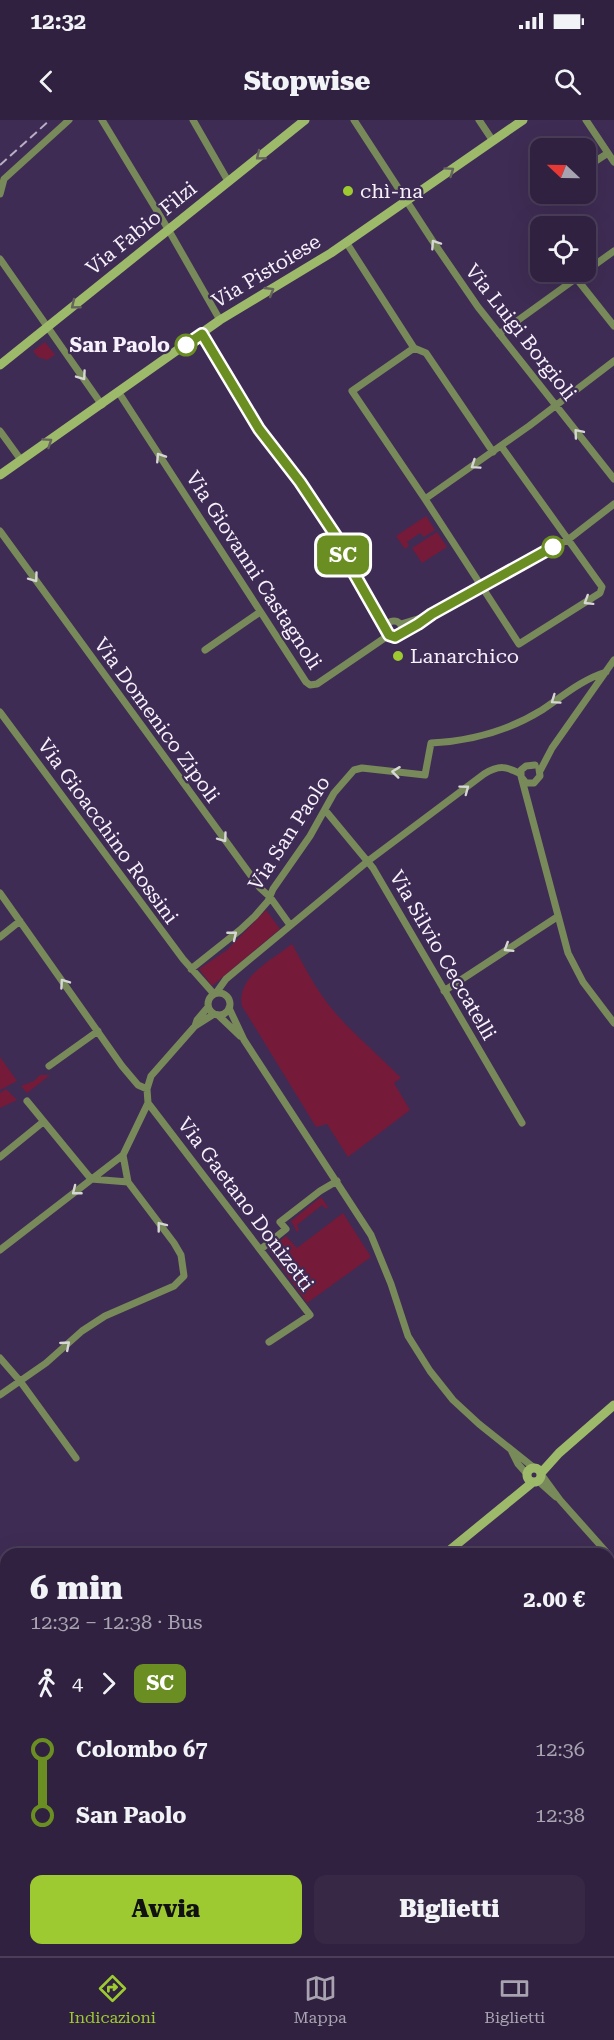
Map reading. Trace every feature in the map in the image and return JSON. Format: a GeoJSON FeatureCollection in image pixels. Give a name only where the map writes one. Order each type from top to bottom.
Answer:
{"type":"FeatureCollection","features":[{"type":"Feature","properties":{"kind":"street"},"geometry":{"type":"LineString","coordinates":[[0,194],[3,179],[69,120]]}},
{"type":"Feature","properties":{"kind":"street"},"geometry":{"type":"LineString","coordinates":[[102,120],[220,320]]}},
{"type":"Feature","properties":{"kind":"street"},"geometry":{"type":"LineString","coordinates":[[193,120],[228,182]]}},
{"type":"Feature","properties":{"kind":"street","name":"Via Fabio Filzi"},"geometry":{"type":"LineString","coordinates":[[0,365],[305,120]]}},
{"type":"Feature","properties":{"kind":"street","name":"Via Luigi Borgioli"},"geometry":{"type":"LineString","coordinates":[[354,120],[478,308],[614,479]]}},
{"type":"Feature","properties":{"kind":"street"},"geometry":{"type":"LineString","coordinates":[[479,120],[494,141]]}},
{"type":"Feature","properties":{"kind":"street","name":"Via Pistoiese"},"geometry":{"type":"LineString","coordinates":[[0,475],[220,320],[346,242],[523,120]]}},
{"type":"Feature","properties":{"kind":"street"},"geometry":{"type":"LineString","coordinates":[[586,120],[614,162]]}},
{"type":"Feature","properties":{"kind":"street"},"geometry":{"type":"LineString","coordinates":[[596,161],[608,153]]}},
{"type":"Feature","properties":{"kind":"street"},"geometry":{"type":"LineString","coordinates":[[346,242],[414,348],[426,353],[493,452]]}},
{"type":"Feature","properties":{"kind":"street"},"geometry":{"type":"LineString","coordinates":[[596,264],[614,251]]}},
{"type":"Feature","properties":{"kind":"street"},"geometry":{"type":"LineString","coordinates":[[0,259],[102,405]]}},
{"type":"Feature","properties":{"kind":"street"},"geometry":{"type":"LineString","coordinates":[[499,334],[570,282]]}},
{"type":"Feature","properties":{"kind":"street"},"geometry":{"type":"LineString","coordinates":[[579,282],[614,326]]}},
{"type":"Feature","properties":{"kind":"street"},"geometry":{"type":"LineString","coordinates":[[202,334],[259,429],[300,482],[336,536],[343,554],[389,635],[395,637],[481,586],[569,539],[614,504]]}},
{"type":"Feature","properties":{"kind":"street"},"geometry":{"type":"LineString","coordinates":[[414,348],[352,391],[519,644],[602,591],[601,585],[569,539],[501,446]]}},
{"type":"Feature","properties":{"kind":"street"},"geometry":{"type":"LineString","coordinates":[[425,499],[493,452],[614,361]]}},
{"type":"Feature","properties":{"kind":"street","name":"Via Giovanni Castagnoli"},"geometry":{"type":"LineString","coordinates":[[119,393],[310,686],[389,635]]}},
{"type":"Feature","properties":{"kind":"street"},"geometry":{"type":"LineString","coordinates":[[0,431],[21,460]]}},
{"type":"Feature","properties":{"kind":"street"},"geometry":{"type":"LineString","coordinates":[[599,517],[614,509]]}},
{"type":"Feature","properties":{"kind":"street","name":"Via Domenico Zipoli"},"geometry":{"type":"LineString","coordinates":[[0,531],[179,778],[290,925]]}},
{"type":"Feature","properties":{"kind":"street"},"geometry":{"type":"LineString","coordinates":[[205,650],[260,612]]}},
{"type":"Feature","properties":{"kind":"street"},"geometry":{"type":"LineString","coordinates":[[386,627],[393,621],[401,624],[432,614]]}},
{"type":"Feature","properties":{"kind":"street"},"geometry":{"type":"LineString","coordinates":[[401,624],[401,633]]}},
{"type":"Feature","properties":{"kind":"street"},"geometry":{"type":"LineString","coordinates":[[527,796],[539,779],[538,768],[614,660]]}},
{"type":"Feature","properties":{"kind":"street","name":"Via San Paolo"},"geometry":{"type":"LineString","coordinates":[[191,969],[255,916],[270,897],[334,793],[357,769],[425,775],[432,743],[475,738],[519,723],[589,677],[606,672]]}},
{"type":"Feature","properties":{"kind":"street","name":"Via Gioacchino Rossini"},"geometry":{"type":"LineString","coordinates":[[0,712],[191,969]]}},
{"type":"Feature","properties":{"kind":"street"},"geometry":{"type":"LineString","coordinates":[[538,768],[526,766],[521,776],[557,917],[576,971],[614,1023]]}},
{"type":"Feature","properties":{"kind":"street"},"geometry":{"type":"LineString","coordinates":[[195,1026],[197,1020],[208,1008],[208,1000],[226,979],[368,861],[494,769],[503,767],[521,776],[526,783],[534,783]]}},
{"type":"Feature","properties":{"kind":"street","name":"Via Silvio Ceccatelli"},"geometry":{"type":"LineString","coordinates":[[325,810],[368,861],[522,1123]]}},
{"type":"Feature","properties":{"kind":"street"},"geometry":{"type":"LineString","coordinates":[[0,892],[138,1085],[147,1089]]}},
{"type":"Feature","properties":{"kind":"street"},"geometry":{"type":"LineString","coordinates":[[444,990],[557,917]]}},
{"type":"Feature","properties":{"kind":"street"},"geometry":{"type":"LineString","coordinates":[[0,937],[20,921]]}},
{"type":"Feature","properties":{"kind":"street"},"geometry":{"type":"LineString","coordinates":[[191,969],[215,994],[226,995]]}},
{"type":"Feature","properties":{"kind":"street"},"geometry":{"type":"LineString","coordinates":[[235,973],[227,986],[226,995],[230,1001],[229,1008],[244,1040],[371,1235],[392,1284],[408,1336],[430,1371],[456,1403],[535,1474],[602,1548]]}},
{"type":"Feature","properties":{"kind":"street"},"geometry":{"type":"LineString","coordinates":[[208,1008],[244,1040]]}},
{"type":"Feature","properties":{"kind":"street"},"geometry":{"type":"LineString","coordinates":[[0,1250],[123,1155],[148,1103],[147,1089],[151,1076],[195,1026],[216,1015],[223,1014],[229,1008]]}},
{"type":"Feature","properties":{"kind":"street"},"geometry":{"type":"LineString","coordinates":[[49,1066],[98,1031]]}},
{"type":"Feature","properties":{"kind":"street"},"geometry":{"type":"LineString","coordinates":[[27,1101],[91,1179],[128,1182]]}},
{"type":"Feature","properties":{"kind":"street","name":"Via Gaetano Donizetti"},"geometry":{"type":"LineString","coordinates":[[148,1103],[310,1315],[269,1342]]}},
{"type":"Feature","properties":{"kind":"street"},"geometry":{"type":"LineString","coordinates":[[0,1157],[43,1122]]}},
{"type":"Feature","properties":{"kind":"street"},"geometry":{"type":"LineString","coordinates":[[0,1395],[45,1363],[82,1331],[105,1316],[174,1286],[184,1276],[181,1255],[174,1243],[128,1182],[123,1155]]}},
{"type":"Feature","properties":{"kind":"street"},"geometry":{"type":"LineString","coordinates":[[261,1249],[286,1229],[280,1222],[320,1191],[337,1181]]}},
{"type":"Feature","properties":{"kind":"street"},"geometry":{"type":"LineString","coordinates":[[0,1358],[20,1381],[76,1458]]}},
{"type":"Feature","properties":{"kind":"street"},"geometry":{"type":"LineString","coordinates":[[452,1548],[507,1502],[535,1474],[614,1405]]}},
{"type":"Feature","properties":{"kind":"shaded area"},"geometry":{"type":"Polygon","coordinates":[[[45,342],[55,355],[47,360],[38,357],[33,351],[45,342]]]}},
{"type":"Feature","properties":{"kind":"shaded area"},"geometry":{"type":"Polygon","coordinates":[[[426,516],[435,530],[424,537],[420,533],[407,542],[409,546],[405,549],[396,536],[426,516]]]}},
{"type":"Feature","properties":{"kind":"shaded area"},"geometry":{"type":"Polygon","coordinates":[[[437,532],[447,547],[422,563],[412,548],[437,532]]]}},
{"type":"Feature","properties":{"kind":"shaded area"},"geometry":{"type":"Polygon","coordinates":[[[266,910],[280,929],[212,986],[199,969],[227,950],[266,910]]]}},
{"type":"Feature","properties":{"kind":"shaded area"},"geometry":{"type":"Polygon","coordinates":[[[292,944],[313,982],[336,1014],[401,1078],[394,1083],[410,1110],[348,1157],[327,1124],[316,1127],[242,1006],[244,986],[250,978],[257,970],[292,944]]]}},
{"type":"Feature","properties":{"kind":"shaded area"},"geometry":{"type":"Polygon","coordinates":[[[0,1057],[17,1081],[0,1090],[0,1057]]]}},
{"type":"Feature","properties":{"kind":"shaded area"},"geometry":{"type":"Polygon","coordinates":[[[40,1075],[50,1075],[27,1093],[21,1086],[34,1081],[40,1075]]]}},
{"type":"Feature","properties":{"kind":"shaded area"},"geometry":{"type":"Polygon","coordinates":[[[6,1089],[17,1100],[0,1108],[0,1093],[6,1089]]]}},
{"type":"Feature","properties":{"kind":"shaded area"},"geometry":{"type":"Polygon","coordinates":[[[321,1197],[328,1207],[326,1209],[322,1205],[297,1225],[299,1230],[297,1232],[291,1221],[321,1197]]]}},
{"type":"Feature","properties":{"kind":"shaded area"},"geometry":{"type":"Polygon","coordinates":[[[343,1213],[371,1257],[307,1303],[269,1250],[286,1236],[297,1248],[343,1213]]]}},
{"type":"Feature","properties":{"kind":"railway"},"geometry":{"type":"LineString","coordinates":[[0,165],[50,120]]}},
{"type":"Feature","properties":{"kind":"bus line","name":"SC"},"geometry":{"type":"LineString","coordinates":[[186,345],[202,334],[259,429],[300,482],[336,536],[343,554],[389,635],[395,637],[408,631],[432,614],[553,547]]}},
{"type":"Feature","properties":{"kind":"place","name":"chì-na"},"geometry":{"type":"Point","coordinates":[348,191]}},
{"type":"Feature","properties":{"kind":"place","name":"San Paolo"},"geometry":{"type":"Point","coordinates":[186,345]}},
{"type":"Feature","properties":{"kind":"place","name":"Lanarchico"},"geometry":{"type":"Point","coordinates":[398,656]}}]}
